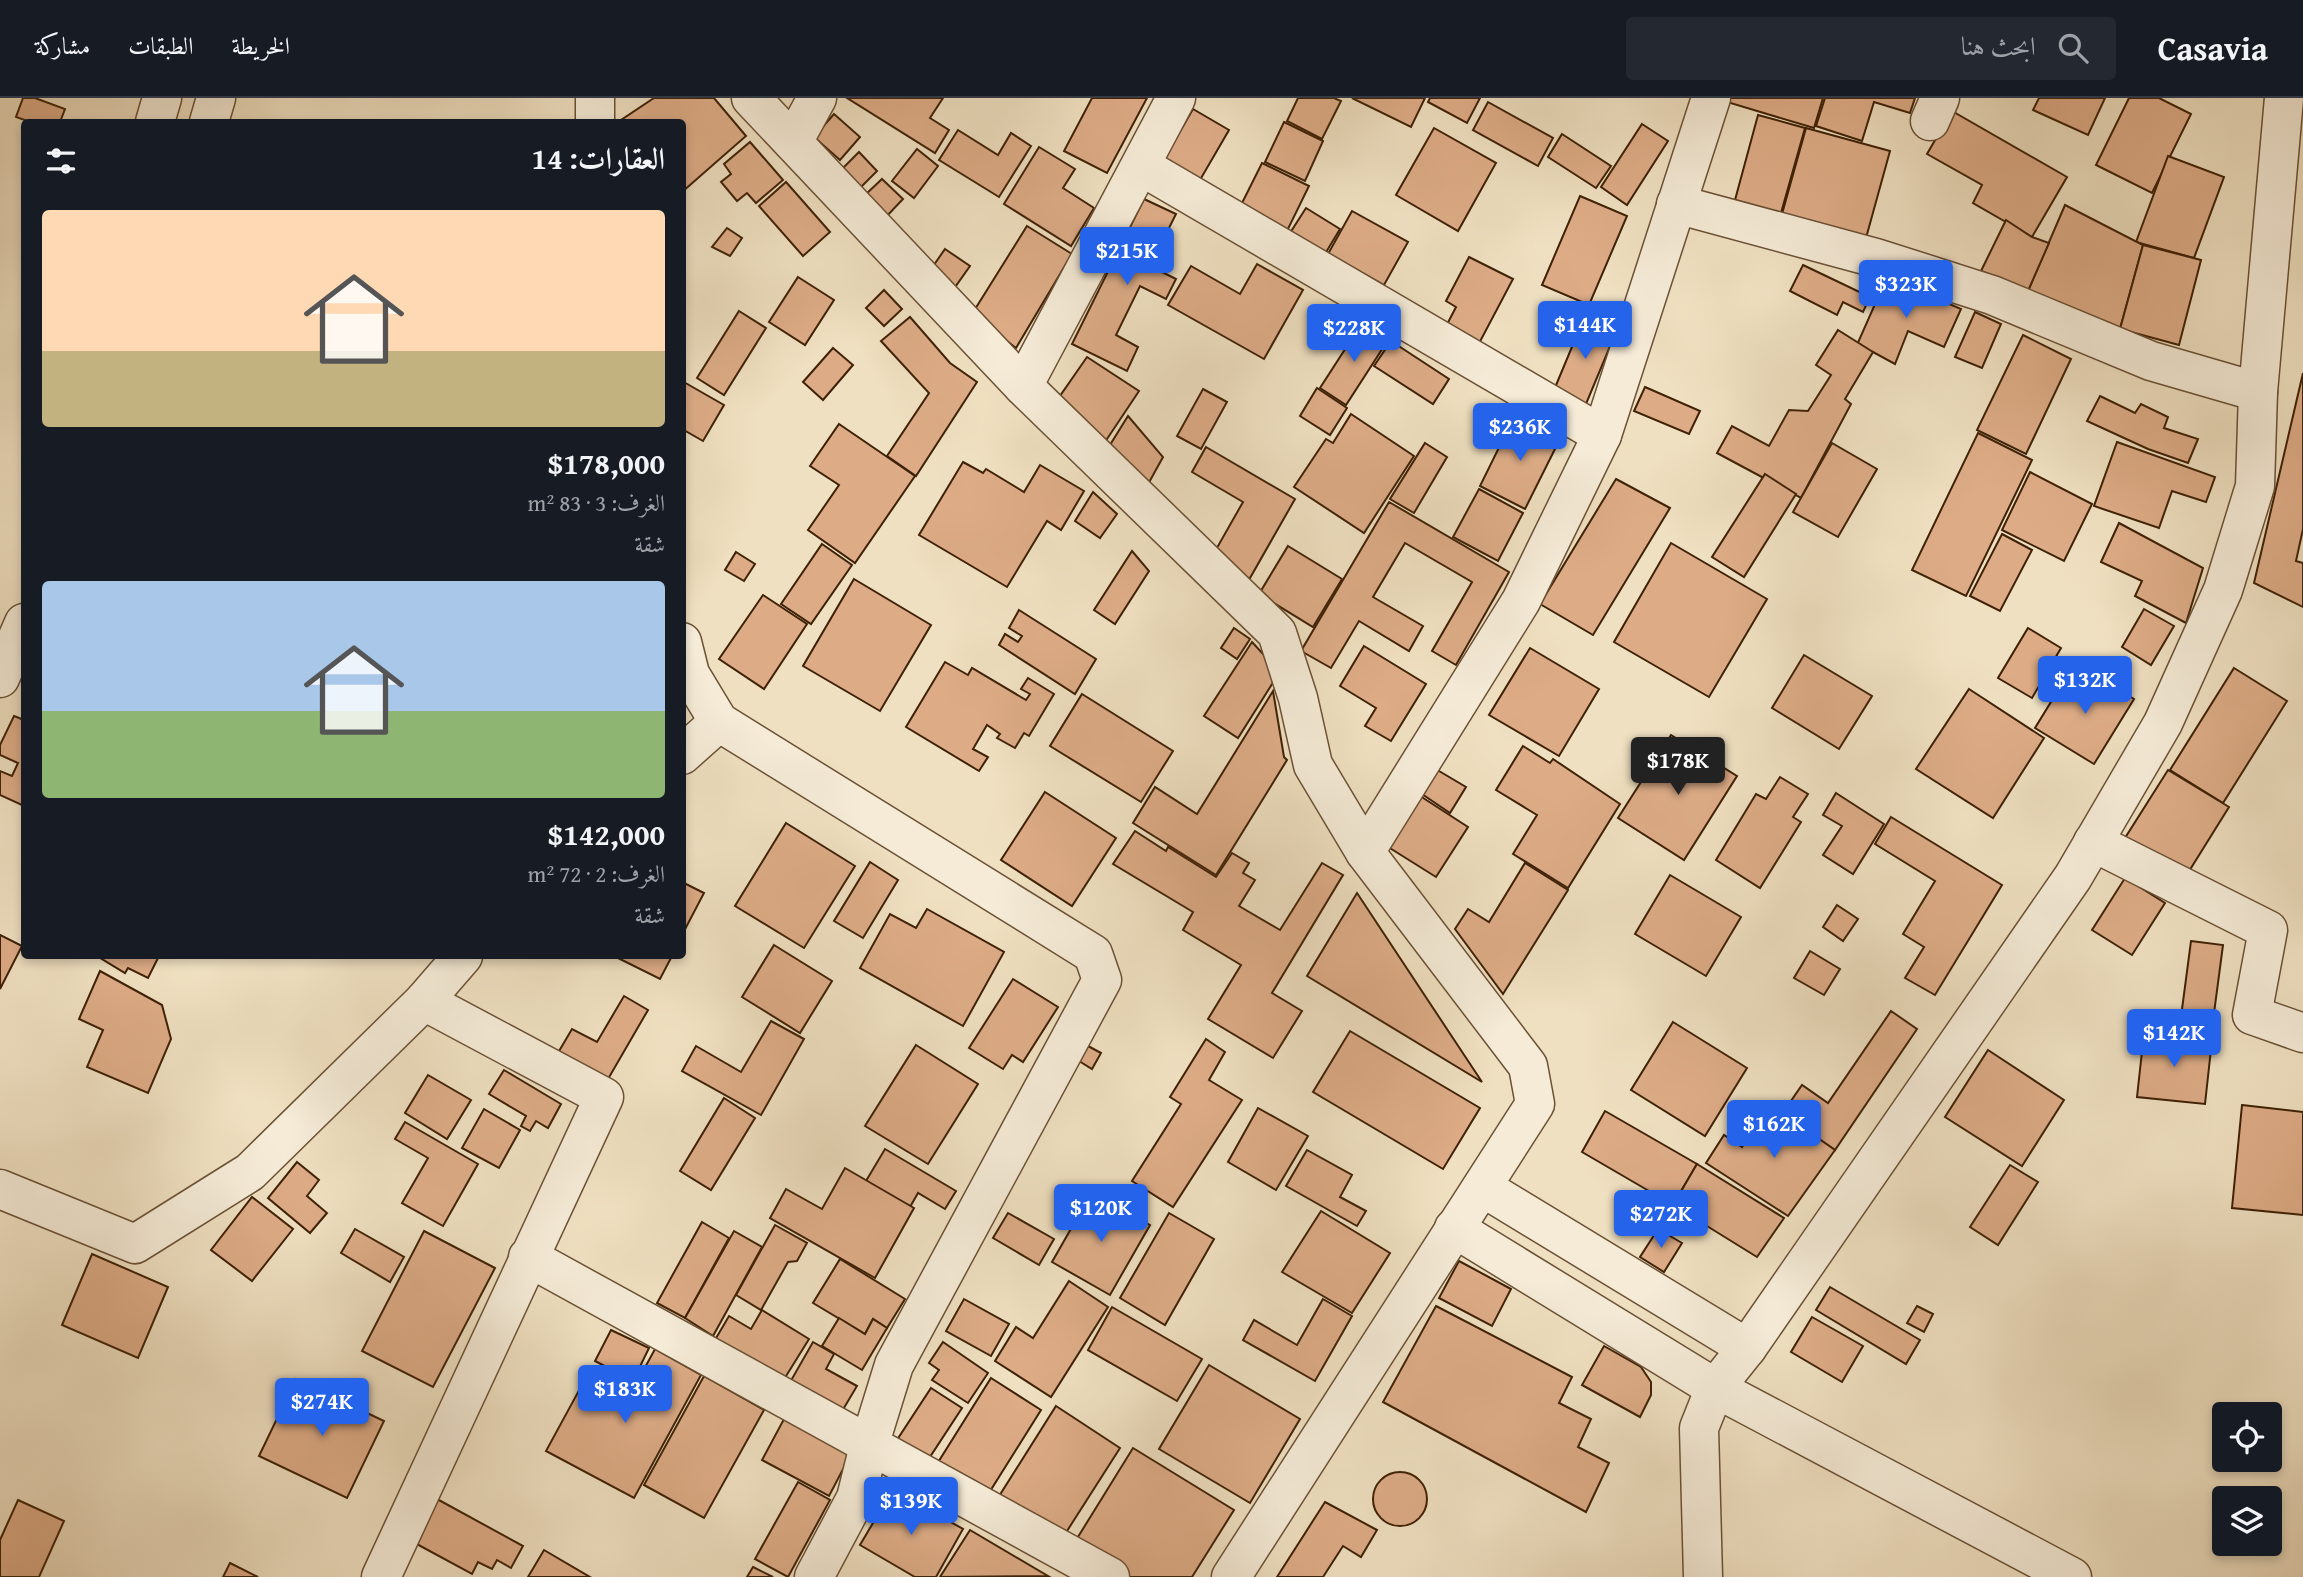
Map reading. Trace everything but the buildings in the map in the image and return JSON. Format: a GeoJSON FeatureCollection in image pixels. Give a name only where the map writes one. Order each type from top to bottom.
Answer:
{"type":"FeatureCollection","features":[{"type":"Feature","properties":{"kind":"street"},"geometry":{"type":"LineString","coordinates":[[156,119],[162,98]]}},
{"type":"Feature","properties":{"kind":"street"},"geometry":{"type":"LineString","coordinates":[[210,119],[216,98]]}},
{"type":"Feature","properties":{"kind":"street"},"geometry":{"type":"LineString","coordinates":[[595,119],[596,98]]}},
{"type":"Feature","properties":{"kind":"street"},"geometry":{"type":"LineString","coordinates":[[751,98],[1023,386],[1277,633],[1298,698],[1313,765],[1365,852],[1528,1066],[1535,1104],[1231,1577]]}},
{"type":"Feature","properties":{"kind":"street"},"geometry":{"type":"LineString","coordinates":[[793,142],[817,98]]}},
{"type":"Feature","properties":{"kind":"street"},"geometry":{"type":"LineString","coordinates":[[1023,386],[1176,98]]}},
{"type":"Feature","properties":{"kind":"street"},"geometry":{"type":"LineString","coordinates":[[1365,852],[1521,601],[1602,435],[1711,98]]}},
{"type":"Feature","properties":{"kind":"street"},"geometry":{"type":"LineString","coordinates":[[1703,1577],[1699,1428],[1715,1388],[1747,1348],[2073,877],[2163,723],[2223,590],[2255,486],[2258,392],[2289,209],[2284,98]]}},
{"type":"Feature","properties":{"kind":"street"},"geometry":{"type":"LineString","coordinates":[[1141,166],[1602,435]]}},
{"type":"Feature","properties":{"kind":"street"},"geometry":{"type":"LineString","coordinates":[[1676,204],[1876,258],[1992,295],[2151,360],[2258,392]]}},
{"type":"Feature","properties":{"kind":"street"},"geometry":{"type":"LineString","coordinates":[[0,678],[21,630]]}},
{"type":"Feature","properties":{"kind":"street"},"geometry":{"type":"LineString","coordinates":[[686,658],[690,674],[719,722],[1093,954],[1102,980],[894,1365],[856,1498],[814,1577]]}},
{"type":"Feature","properties":{"kind":"street"},"geometry":{"type":"LineString","coordinates":[[686,751],[719,722]]}},
{"type":"Feature","properties":{"kind":"street"},"geometry":{"type":"LineString","coordinates":[[2093,842],[2268,930],[2252,1015],[2303,1033]]}},
{"type":"Feature","properties":{"kind":"street"},"geometry":{"type":"LineString","coordinates":[[0,1189],[135,1244],[250,1172],[424,1001],[460,959]]}},
{"type":"Feature","properties":{"kind":"street"},"geometry":{"type":"LineString","coordinates":[[381,1577],[527,1257],[604,1097],[424,1001]]}},
{"type":"Feature","properties":{"kind":"street"},"geometry":{"type":"LineString","coordinates":[[1482,1187],[1747,1348]]}},
{"type":"Feature","properties":{"kind":"street"},"geometry":{"type":"LineString","coordinates":[[1454,1228],[1715,1388],[2066,1575]]}},
{"type":"Feature","properties":{"kind":"street"},"geometry":{"type":"LineString","coordinates":[[527,1257],[1110,1577]]}}]}
